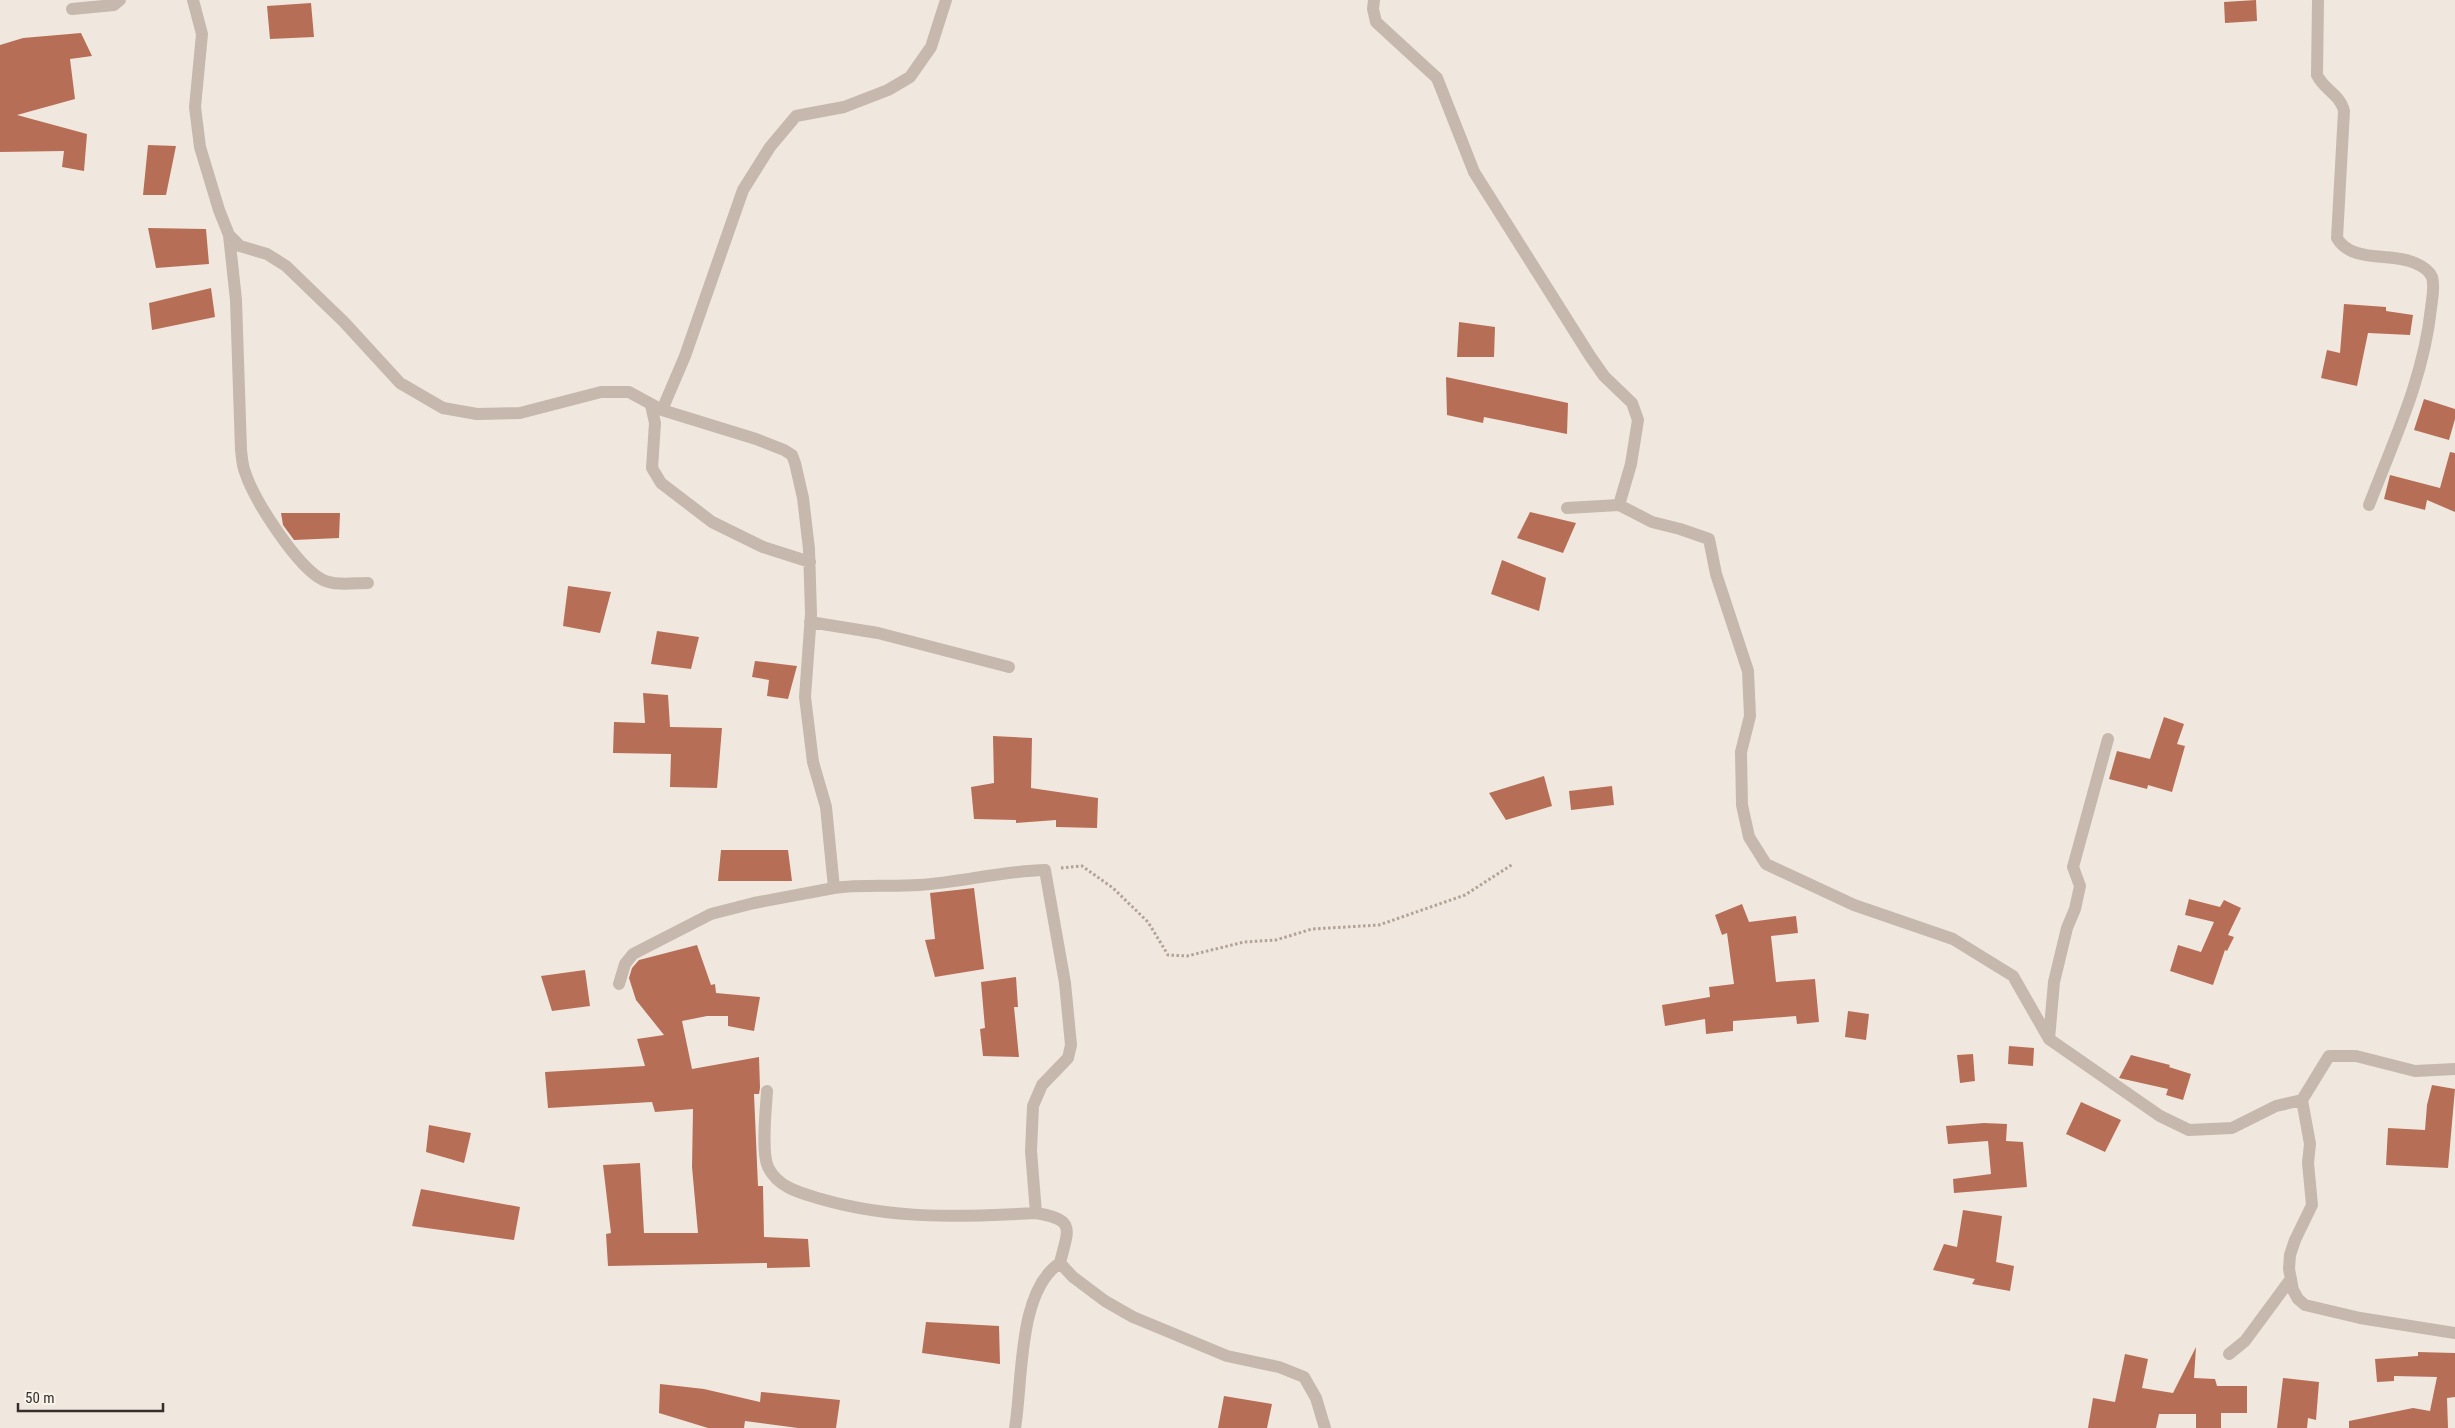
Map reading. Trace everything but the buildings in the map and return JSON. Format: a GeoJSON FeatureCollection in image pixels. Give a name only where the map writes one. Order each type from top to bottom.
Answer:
{"type":"FeatureCollection","features":[{"type":"Feature","properties":{"kind":"street"},"geometry":{"type":"LineString","coordinates":[[72,10],[108,6],[120,0]]}},
{"type":"Feature","properties":{"kind":"street"},"geometry":{"type":"LineString","coordinates":[[193,0],[202,34],[195,107],[200,147],[219,210],[229,235],[236,300],[241,450],[244,470],[266,514],[312,573],[336,584],[368,583]]}},
{"type":"Feature","properties":{"kind":"street"},"geometry":{"type":"LineString","coordinates":[[810,562],[763,547],[712,522],[661,482],[652,468],[657,408],[685,356],[749,178],[796,116],[844,108],[888,90],[910,77],[931,47],[946,0]]}},
{"type":"Feature","properties":{"kind":"street"},"geometry":{"type":"LineString","coordinates":[[1374,0],[1376,22],[1436,78],[1474,172],[1590,356],[1604,376],[1632,403],[1636,412],[1638,430],[1619,505]]}},
{"type":"Feature","properties":{"kind":"street"},"geometry":{"type":"LineString","coordinates":[[2318,0],[2317,75],[2322,83],[2340,100],[2344,111],[2337,238],[2341,244],[2352,251],[2368,256],[2405,259],[2414,263],[2428,271],[2433,284],[2429,328],[2419,372],[2370,505]]}},
{"type":"Feature","properties":{"kind":"street"},"geometry":{"type":"LineString","coordinates":[[229,235],[240,246],[267,254],[286,266],[338,315],[400,383],[443,408],[477,414],[520,413],[602,392],[629,392],[657,408],[756,439],[792,455],[803,498],[810,562],[810,622],[808,665],[804,685],[805,697],[813,762],[826,808],[834,888]]}},
{"type":"Feature","properties":{"kind":"street"},"geometry":{"type":"LineString","coordinates":[[1567,508],[1619,505],[1652,522],[1680,528],[1709,539],[1716,574],[1748,671],[1750,716],[1741,752],[1742,805],[1749,838],[1766,864],[1847,902],[1953,939],[2013,976],[2049,1039],[2160,1116],[2189,1130],[2232,1128],[2276,1106],[2302,1100]]}},
{"type":"Feature","properties":{"kind":"street"},"geometry":{"type":"LineString","coordinates":[[810,622],[878,633],[1009,666]]}},
{"type":"Feature","properties":{"kind":"street"},"geometry":{"type":"LineString","coordinates":[[2049,1039],[2054,982],[2067,928],[2075,909],[2080,886],[2073,867],[2108,739]]}},
{"type":"Feature","properties":{"kind":"street"},"geometry":{"type":"LineString","coordinates":[[619,984],[625,964],[633,954],[711,914],[754,902],[857,885],[918,885],[968,880],[1021,871],[1045,870],[1065,983],[1071,1045],[1068,1058],[1042,1085],[1033,1106],[1031,1151],[1036,1213]]}},
{"type":"Feature","properties":{"kind":"street"},"geometry":{"type":"LineString","coordinates":[[2455,1069],[2416,1071],[2356,1056],[2331,1055],[2302,1100],[2310,1144],[2308,1164],[2312,1205],[2290,1256],[2290,1280],[2298,1299],[2305,1305],[2360,1318],[2455,1333]]}},
{"type":"Feature","properties":{"kind":"street"},"geometry":{"type":"LineString","coordinates":[[767,1091],[765,1124],[767,1166],[781,1184],[800,1193],[861,1210],[913,1216],[1036,1213],[1057,1217],[1064,1222],[1067,1233],[1060,1263],[1051,1269],[1036,1292],[1034,1299],[1025,1347],[1015,1428]]}},
{"type":"Feature","properties":{"kind":"street"},"geometry":{"type":"LineString","coordinates":[[1060,1263],[1073,1277],[1105,1301],[1133,1317],[1227,1356],[1279,1367],[1304,1378],[1316,1398],[1325,1428]]}},
{"type":"Feature","properties":{"kind":"street"},"geometry":{"type":"LineString","coordinates":[[2229,1354],[2245,1341],[2290,1280]]}},
{"type":"Feature","properties":{"kind":"path"},"geometry":{"type":"LineString","coordinates":[[1045,870],[1082,866],[1113,888],[1148,922],[1168,955],[1187,956],[1244,942],[1276,940],[1312,929],[1379,925],[1464,895],[1513,864]]}}]}
